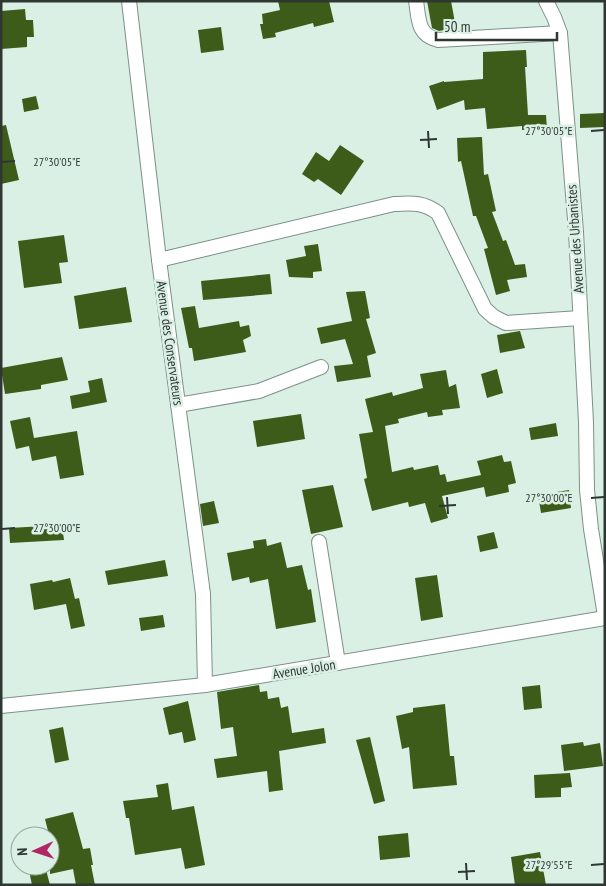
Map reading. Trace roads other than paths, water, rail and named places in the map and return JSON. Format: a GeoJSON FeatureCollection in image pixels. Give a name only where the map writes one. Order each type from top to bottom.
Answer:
{"type":"FeatureCollection","features":[{"type":"Feature","properties":{"kind":"street","name":"Avenue des Conservateurs"},"geometry":{"type":"LineString","coordinates":[[128,1],[159,260],[203,594],[205,685]]}},
{"type":"Feature","properties":{"kind":"street"},"geometry":{"type":"LineString","coordinates":[[416,1],[422,30],[425,35],[438,40],[560,33]]}},
{"type":"Feature","properties":{"kind":"street","name":"Avenue des Urbanistes"},"geometry":{"type":"LineString","coordinates":[[546,1],[560,33],[576,232],[586,422],[587,490],[591,529],[605,617]]}},
{"type":"Feature","properties":{"kind":"street"},"geometry":{"type":"LineString","coordinates":[[159,260],[394,204],[414,203],[428,206],[438,213],[486,309],[494,317],[506,323],[580,318]]}},
{"type":"Feature","properties":{"kind":"street"},"geometry":{"type":"LineString","coordinates":[[178,406],[259,391],[321,366]]}},
{"type":"Feature","properties":{"kind":"street"},"geometry":{"type":"LineString","coordinates":[[319,542],[338,663]]}},
{"type":"Feature","properties":{"kind":"street","name":"Avenue Jolon"},"geometry":{"type":"LineString","coordinates":[[1,706],[205,685],[605,617]]}}]}
